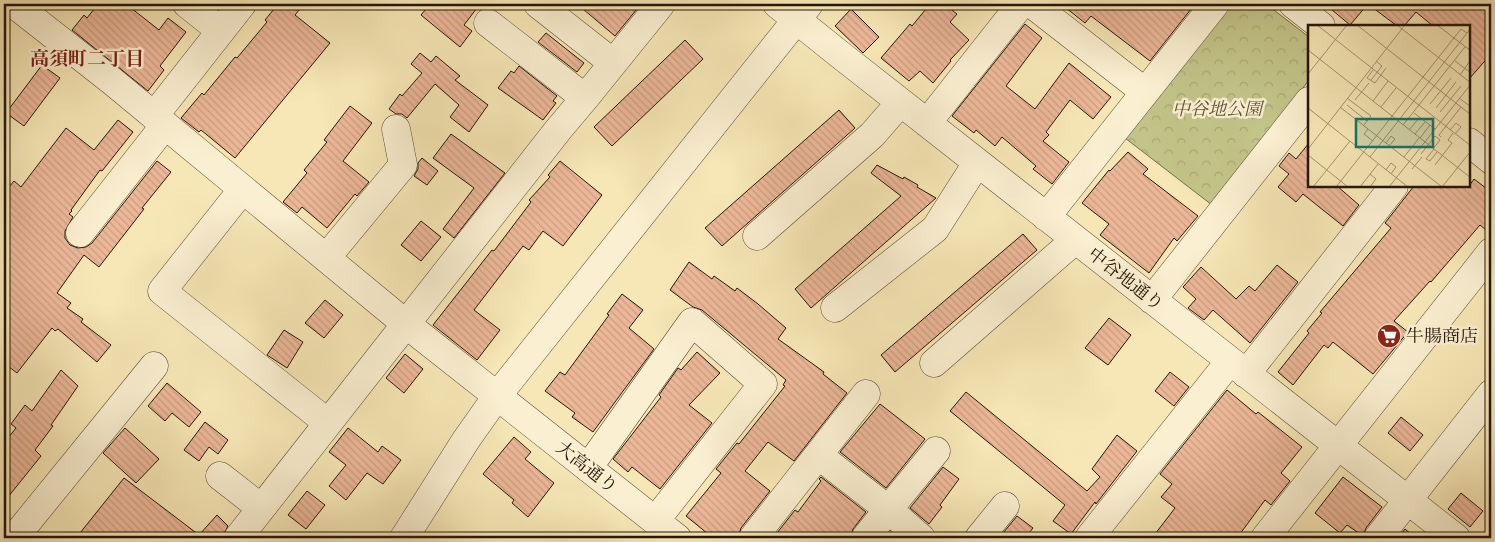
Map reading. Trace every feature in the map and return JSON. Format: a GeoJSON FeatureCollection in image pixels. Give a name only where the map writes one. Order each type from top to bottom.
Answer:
{"type":"FeatureCollection","features":[{"type":"Feature","properties":{"kind":"street","name":"大高通り"},"geometry":{"type":"LineString","coordinates":[[14,4],[160,120],[406,324],[677,538]]}},
{"type":"Feature","properties":{"kind":"street"},"geometry":{"type":"LineString","coordinates":[[187,4],[221,31]]}},
{"type":"Feature","properties":{"kind":"street"},"geometry":{"type":"LineString","coordinates":[[80,233],[221,31],[242,4]]}},
{"type":"Feature","properties":{"kind":"street"},"geometry":{"type":"LineString","coordinates":[[538,4],[613,63]]}},
{"type":"Feature","properties":{"kind":"street"},"geometry":{"type":"LineString","coordinates":[[238,538],[558,130],[661,4]]}},
{"type":"Feature","properties":{"kind":"street"},"geometry":{"type":"LineString","coordinates":[[927,123],[1022,4]]}},
{"type":"Feature","properties":{"kind":"street"},"geometry":{"type":"LineString","coordinates":[[1032,4],[1145,92]]}},
{"type":"Feature","properties":{"kind":"street"},"geometry":{"type":"LineString","coordinates":[[1046,217],[1215,4]]}},
{"type":"Feature","properties":{"kind":"street"},"geometry":{"type":"LineString","coordinates":[[1293,4],[1320,25]]}},
{"type":"Feature","properties":{"kind":"street"},"geometry":{"type":"LineString","coordinates":[[404,538],[466,440],[497,396],[794,9]]}},
{"type":"Feature","properties":{"kind":"street","name":"中谷地通り"},"geometry":{"type":"LineString","coordinates":[[794,9],[900,102],[1408,500],[1449,536]]}},
{"type":"Feature","properties":{"kind":"street"},"geometry":{"type":"LineString","coordinates":[[488,23],[586,98]]}},
{"type":"Feature","properties":{"kind":"street"},"geometry":{"type":"LineString","coordinates":[[757,236],[872,134],[900,102]]}},
{"type":"Feature","properties":{"kind":"street"},"geometry":{"type":"LineString","coordinates":[[1152,300],[1308,102]]}},
{"type":"Feature","properties":{"kind":"street"},"geometry":{"type":"LineString","coordinates":[[326,258],[403,165],[396,129]]}},
{"type":"Feature","properties":{"kind":"street"},"geometry":{"type":"LineString","coordinates":[[1470,143],[1491,160]]}},
{"type":"Feature","properties":{"kind":"street"},"geometry":{"type":"LineString","coordinates":[[834,308],[935,229],[977,163]]}},
{"type":"Feature","properties":{"kind":"street"},"geometry":{"type":"LineString","coordinates":[[1089,538],[1392,188]]}},
{"type":"Feature","properties":{"kind":"street"},"geometry":{"type":"LineString","coordinates":[[244,189],[162,291],[328,423]]}},
{"type":"Feature","properties":{"kind":"street"},"geometry":{"type":"LineString","coordinates":[[934,363],[1075,240]]}},
{"type":"Feature","properties":{"kind":"street"},"geometry":{"type":"LineString","coordinates":[[1265,538],[1491,252]]}},
{"type":"Feature","properties":{"kind":"street"},"geometry":{"type":"LineString","coordinates":[[588,468],[692,322],[763,384],[655,521]]}},
{"type":"Feature","properties":{"kind":"street"},"geometry":{"type":"LineString","coordinates":[[16,530],[154,366]]}},
{"type":"Feature","properties":{"kind":"street"},"geometry":{"type":"LineString","coordinates":[[753,538],[866,394]]}},
{"type":"Feature","properties":{"kind":"street"},"geometry":{"type":"LineString","coordinates":[[1378,538],[1491,394]]}},
{"type":"Feature","properties":{"kind":"street"},"geometry":{"type":"LineString","coordinates":[[865,538],[936,451]]}},
{"type":"Feature","properties":{"kind":"street"},"geometry":{"type":"LineString","coordinates":[[818,455],[889,510],[921,538]]}},
{"type":"Feature","properties":{"kind":"street"},"geometry":{"type":"LineString","coordinates":[[220,476],[261,508]]}},
{"type":"Feature","properties":{"kind":"street"},"geometry":{"type":"LineString","coordinates":[[979,538],[1005,506]]}},
{"type":"Feature","properties":{"kind":"green space","name":"中谷地公園"},"geometry":{"type":"Polygon","coordinates":[[[1229,4],[1266,4],[1308,36],[1308,81],[1212,205],[1125,138],[1229,4]]]}},
{"type":"Feature","properties":{"kind":"building"},"geometry":{"type":"Polygon","coordinates":[[[98,4],[126,4],[159,30],[168,18],[186,32],[160,66],[164,70],[148,91],[72,30],[84,15],[87,18],[98,4]]]}},
{"type":"Feature","properties":{"kind":"building"},"geometry":{"type":"Polygon","coordinates":[[[278,4],[304,4],[295,15],[330,43],[235,158],[201,130],[199,132],[181,118],[202,93],[204,95],[235,57],[237,58],[267,22],[265,20],[278,4]]]}},
{"type":"Feature","properties":{"kind":"building"},"geometry":{"type":"Polygon","coordinates":[[[430,4],[480,4],[464,25],[472,31],[460,47],[421,15],[430,4]]]}},
{"type":"Feature","properties":{"kind":"building"},"geometry":{"type":"Polygon","coordinates":[[[577,4],[641,4],[615,36],[577,4]]]}},
{"type":"Feature","properties":{"kind":"building"},"geometry":{"type":"Polygon","coordinates":[[[930,4],[944,4],[957,14],[950,22],[969,40],[950,60],[933,83],[920,71],[909,81],[881,58],[930,4]]]}},
{"type":"Feature","properties":{"kind":"building"},"geometry":{"type":"Polygon","coordinates":[[[1061,4],[1195,4],[1150,61],[1091,16],[1085,23],[1061,4]]]}},
{"type":"Feature","properties":{"kind":"building"},"geometry":{"type":"Polygon","coordinates":[[[1325,4],[1368,4],[1350,25],[1325,4]]]}},
{"type":"Feature","properties":{"kind":"building"},"geometry":{"type":"Polygon","coordinates":[[[1368,4],[1491,4],[1491,54],[1470,78],[1470,25],[1432,25],[1416,12],[1405,25],[1396,25],[1368,4]]]}},
{"type":"Feature","properties":{"kind":"building"},"geometry":{"type":"Polygon","coordinates":[[[851,9],[879,37],[863,53],[835,26],[851,9]]]}},
{"type":"Feature","properties":{"kind":"building"},"geometry":{"type":"Polygon","coordinates":[[[1025,24],[1042,38],[1006,86],[1035,109],[1069,63],[1111,97],[1093,119],[1070,100],[1046,132],[1049,135],[1043,141],[1069,162],[1052,184],[1033,169],[1036,166],[1002,137],[995,146],[976,130],[974,133],[952,116],[1025,24]]]}},
{"type":"Feature","properties":{"kind":"building"},"geometry":{"type":"Polygon","coordinates":[[[546,33],[584,63],[577,72],[538,42],[546,33]]]}},
{"type":"Feature","properties":{"kind":"building"},"geometry":{"type":"Polygon","coordinates":[[[685,40],[703,59],[612,146],[594,127],[685,40]]]}},
{"type":"Feature","properties":{"kind":"building"},"geometry":{"type":"Polygon","coordinates":[[[420,53],[431,62],[436,56],[460,76],[455,80],[488,105],[469,132],[450,117],[459,105],[435,84],[407,118],[389,109],[400,94],[402,96],[422,73],[411,64],[420,53]]]}},
{"type":"Feature","properties":{"kind":"building"},"geometry":{"type":"Polygon","coordinates":[[[42,65],[60,78],[24,126],[6,113],[42,65]]]}},
{"type":"Feature","properties":{"kind":"building"},"geometry":{"type":"Polygon","coordinates":[[[519,66],[557,96],[553,101],[556,103],[543,120],[498,88],[511,71],[514,73],[519,66]]]}},
{"type":"Feature","properties":{"kind":"building"},"geometry":{"type":"Polygon","coordinates":[[[350,106],[372,123],[343,161],[369,182],[357,196],[355,194],[327,228],[302,207],[297,213],[283,202],[307,173],[304,170],[327,142],[324,140],[350,106]]]}},
{"type":"Feature","properties":{"kind":"building"},"geometry":{"type":"Polygon","coordinates":[[[839,110],[855,128],[722,246],[705,228],[839,110]]]}},
{"type":"Feature","properties":{"kind":"building"},"geometry":{"type":"Polygon","coordinates":[[[118,120],[133,132],[102,171],[100,170],[71,210],[69,214],[73,217],[65,231],[65,238],[70,245],[78,248],[86,247],[92,243],[157,161],[171,172],[99,267],[84,255],[57,293],[71,303],[67,308],[83,319],[81,322],[111,345],[97,362],[58,329],[55,331],[52,328],[17,373],[4,363],[4,193],[14,181],[21,187],[66,128],[94,150],[118,120]]]}},
{"type":"Feature","properties":{"kind":"building"},"geometry":{"type":"Polygon","coordinates":[[[451,134],[505,173],[454,238],[443,229],[474,188],[433,158],[451,134]]]}},
{"type":"Feature","properties":{"kind":"building"},"geometry":{"type":"Polygon","coordinates":[[[1308,144],[1308,188],[1339,188],[1359,205],[1343,226],[1303,194],[1296,202],[1278,187],[1289,174],[1279,166],[1289,153],[1296,159],[1308,144]]]}},
{"type":"Feature","properties":{"kind":"building"},"geometry":{"type":"Polygon","coordinates":[[[1128,152],[1148,169],[1143,174],[1198,216],[1177,241],[1174,238],[1149,273],[1100,235],[1109,224],[1082,203],[1109,170],[1128,152]]]}},
{"type":"Feature","properties":{"kind":"building"},"geometry":{"type":"Polygon","coordinates":[[[422,158],[438,171],[427,185],[414,176],[418,169],[418,163],[422,158]]]}},
{"type":"Feature","properties":{"kind":"building"},"geometry":{"type":"Polygon","coordinates":[[[560,161],[602,195],[563,246],[543,231],[529,250],[523,246],[474,310],[500,330],[477,360],[433,325],[492,250],[494,251],[531,202],[529,200],[550,177],[548,175],[560,161]]]}},
{"type":"Feature","properties":{"kind":"building"},"geometry":{"type":"Polygon","coordinates":[[[877,165],[903,179],[904,177],[936,198],[811,308],[795,289],[901,196],[871,173],[877,165]]]}},
{"type":"Feature","properties":{"kind":"building"},"geometry":{"type":"Polygon","coordinates":[[[1474,179],[1491,192],[1491,234],[1480,225],[1431,282],[1394,321],[1408,332],[1373,374],[1333,342],[1328,348],[1324,345],[1293,385],[1278,372],[1309,333],[1307,331],[1322,313],[1320,312],[1391,228],[1385,223],[1412,188],[1470,188],[1474,179]]]}},
{"type":"Feature","properties":{"kind":"building"},"geometry":{"type":"Polygon","coordinates":[[[421,221],[441,237],[421,261],[401,245],[421,221]]]}},
{"type":"Feature","properties":{"kind":"building"},"geometry":{"type":"Polygon","coordinates":[[[1023,234],[1037,250],[895,372],[881,355],[1023,234]]]}},
{"type":"Feature","properties":{"kind":"building"},"geometry":{"type":"Polygon","coordinates":[[[689,262],[712,279],[714,276],[735,291],[737,288],[758,304],[786,328],[778,339],[824,372],[823,374],[847,393],[794,461],[768,442],[745,471],[770,491],[741,528],[738,538],[713,538],[686,516],[721,473],[716,469],[737,443],[739,444],[785,386],[783,385],[786,380],[702,310],[693,307],[670,290],[689,262]]]}},
{"type":"Feature","properties":{"kind":"building"},"geometry":{"type":"Polygon","coordinates":[[[1277,265],[1298,282],[1250,343],[1213,310],[1204,320],[1188,308],[1196,299],[1183,287],[1201,267],[1236,299],[1249,286],[1255,291],[1277,265]]]}},
{"type":"Feature","properties":{"kind":"building"},"geometry":{"type":"Polygon","coordinates":[[[622,294],[643,310],[629,328],[654,349],[593,432],[572,417],[575,413],[545,391],[560,372],[565,375],[622,294]]]}},
{"type":"Feature","properties":{"kind":"building"},"geometry":{"type":"Polygon","coordinates":[[[325,300],[343,315],[324,338],[305,323],[325,300]]]}},
{"type":"Feature","properties":{"kind":"building"},"geometry":{"type":"Polygon","coordinates":[[[1109,318],[1131,335],[1108,365],[1085,348],[1109,318]]]}},
{"type":"Feature","properties":{"kind":"building"},"geometry":{"type":"Polygon","coordinates":[[[284,330],[303,342],[287,368],[267,355],[284,330]]]}},
{"type":"Feature","properties":{"kind":"building"},"geometry":{"type":"Polygon","coordinates":[[[697,352],[720,373],[689,405],[712,423],[660,489],[632,467],[628,472],[613,459],[661,397],[659,395],[678,368],[681,370],[697,352]]]}},
{"type":"Feature","properties":{"kind":"building"},"geometry":{"type":"Polygon","coordinates":[[[405,354],[423,369],[404,393],[386,378],[405,354]]]}},
{"type":"Feature","properties":{"kind":"building"},"geometry":{"type":"Polygon","coordinates":[[[61,370],[78,386],[51,425],[53,426],[35,450],[41,456],[4,502],[4,443],[16,428],[11,424],[25,405],[32,411],[61,370]]]}},
{"type":"Feature","properties":{"kind":"building"},"geometry":{"type":"Polygon","coordinates":[[[1170,372],[1189,387],[1174,406],[1155,391],[1170,372]]]}},
{"type":"Feature","properties":{"kind":"building"},"geometry":{"type":"Polygon","coordinates":[[[167,383],[201,412],[189,427],[172,413],[165,421],[148,406],[167,383]]]}},
{"type":"Feature","properties":{"kind":"building"},"geometry":{"type":"Polygon","coordinates":[[[1227,390],[1256,414],[1258,412],[1302,447],[1281,473],[1290,481],[1271,505],[1265,500],[1237,538],[1152,538],[1175,508],[1161,497],[1172,484],[1160,474],[1227,390]]]}},
{"type":"Feature","properties":{"kind":"building"},"geometry":{"type":"Polygon","coordinates":[[[966,392],[1087,491],[1100,477],[1092,469],[1117,435],[1137,451],[1071,534],[1053,521],[1065,505],[950,411],[966,392]]]}},
{"type":"Feature","properties":{"kind":"building"},"geometry":{"type":"Polygon","coordinates":[[[880,404],[925,439],[886,488],[840,452],[880,404]]]}},
{"type":"Feature","properties":{"kind":"building"},"geometry":{"type":"Polygon","coordinates":[[[1401,417],[1423,435],[1410,451],[1388,433],[1401,417]]]}},
{"type":"Feature","properties":{"kind":"building"},"geometry":{"type":"Polygon","coordinates":[[[205,422],[228,440],[218,454],[209,447],[199,461],[184,450],[205,422]]]}},
{"type":"Feature","properties":{"kind":"building"},"geometry":{"type":"Polygon","coordinates":[[[125,428],[159,459],[136,483],[103,453],[125,428]]]}},
{"type":"Feature","properties":{"kind":"building"},"geometry":{"type":"Polygon","coordinates":[[[348,428],[378,452],[382,446],[401,460],[383,484],[367,473],[346,500],[329,486],[346,465],[329,452],[348,428]]]}},
{"type":"Feature","properties":{"kind":"building"},"geometry":{"type":"Polygon","coordinates":[[[514,437],[531,452],[525,459],[554,483],[528,517],[512,503],[514,500],[483,474],[514,437]]]}},
{"type":"Feature","properties":{"kind":"building"},"geometry":{"type":"Polygon","coordinates":[[[943,467],[959,479],[929,524],[910,508],[943,467]]]}},
{"type":"Feature","properties":{"kind":"building"},"geometry":{"type":"Polygon","coordinates":[[[821,477],[866,512],[853,529],[850,538],[785,538],[777,533],[795,510],[798,512],[821,481],[819,479],[821,477]]]}},
{"type":"Feature","properties":{"kind":"building"},"geometry":{"type":"Polygon","coordinates":[[[1343,477],[1382,507],[1366,528],[1363,536],[1347,525],[1340,533],[1315,513],[1343,477]]]}},
{"type":"Feature","properties":{"kind":"building"},"geometry":{"type":"Polygon","coordinates":[[[124,478],[199,535],[217,515],[228,526],[223,536],[221,538],[76,538],[124,478]]]}},
{"type":"Feature","properties":{"kind":"building"},"geometry":{"type":"Polygon","coordinates":[[[307,491],[325,505],[306,529],[288,515],[307,491]]]}},
{"type":"Feature","properties":{"kind":"building"},"geometry":{"type":"Polygon","coordinates":[[[1461,493],[1483,511],[1470,527],[1448,509],[1461,493]]]}},
{"type":"Feature","properties":{"kind":"building"},"geometry":{"type":"Polygon","coordinates":[[[1017,516],[1033,528],[1025,538],[999,538],[1017,516]]]}},
{"type":"Feature","properties":{"kind":"building"},"geometry":{"type":"Polygon","coordinates":[[[1405,529],[1416,538],[1398,538],[1405,529]]]}},
{"type":"Feature","properties":{"kind":"place","name":"牛腸商店"},"geometry":{"type":"Point","coordinates":[1389,336]}},
{"type":"Feature","properties":{"kind":"district","name":"高須町二丁目"},"geometry":{"type":"Point","coordinates":[87,58]}}]}
